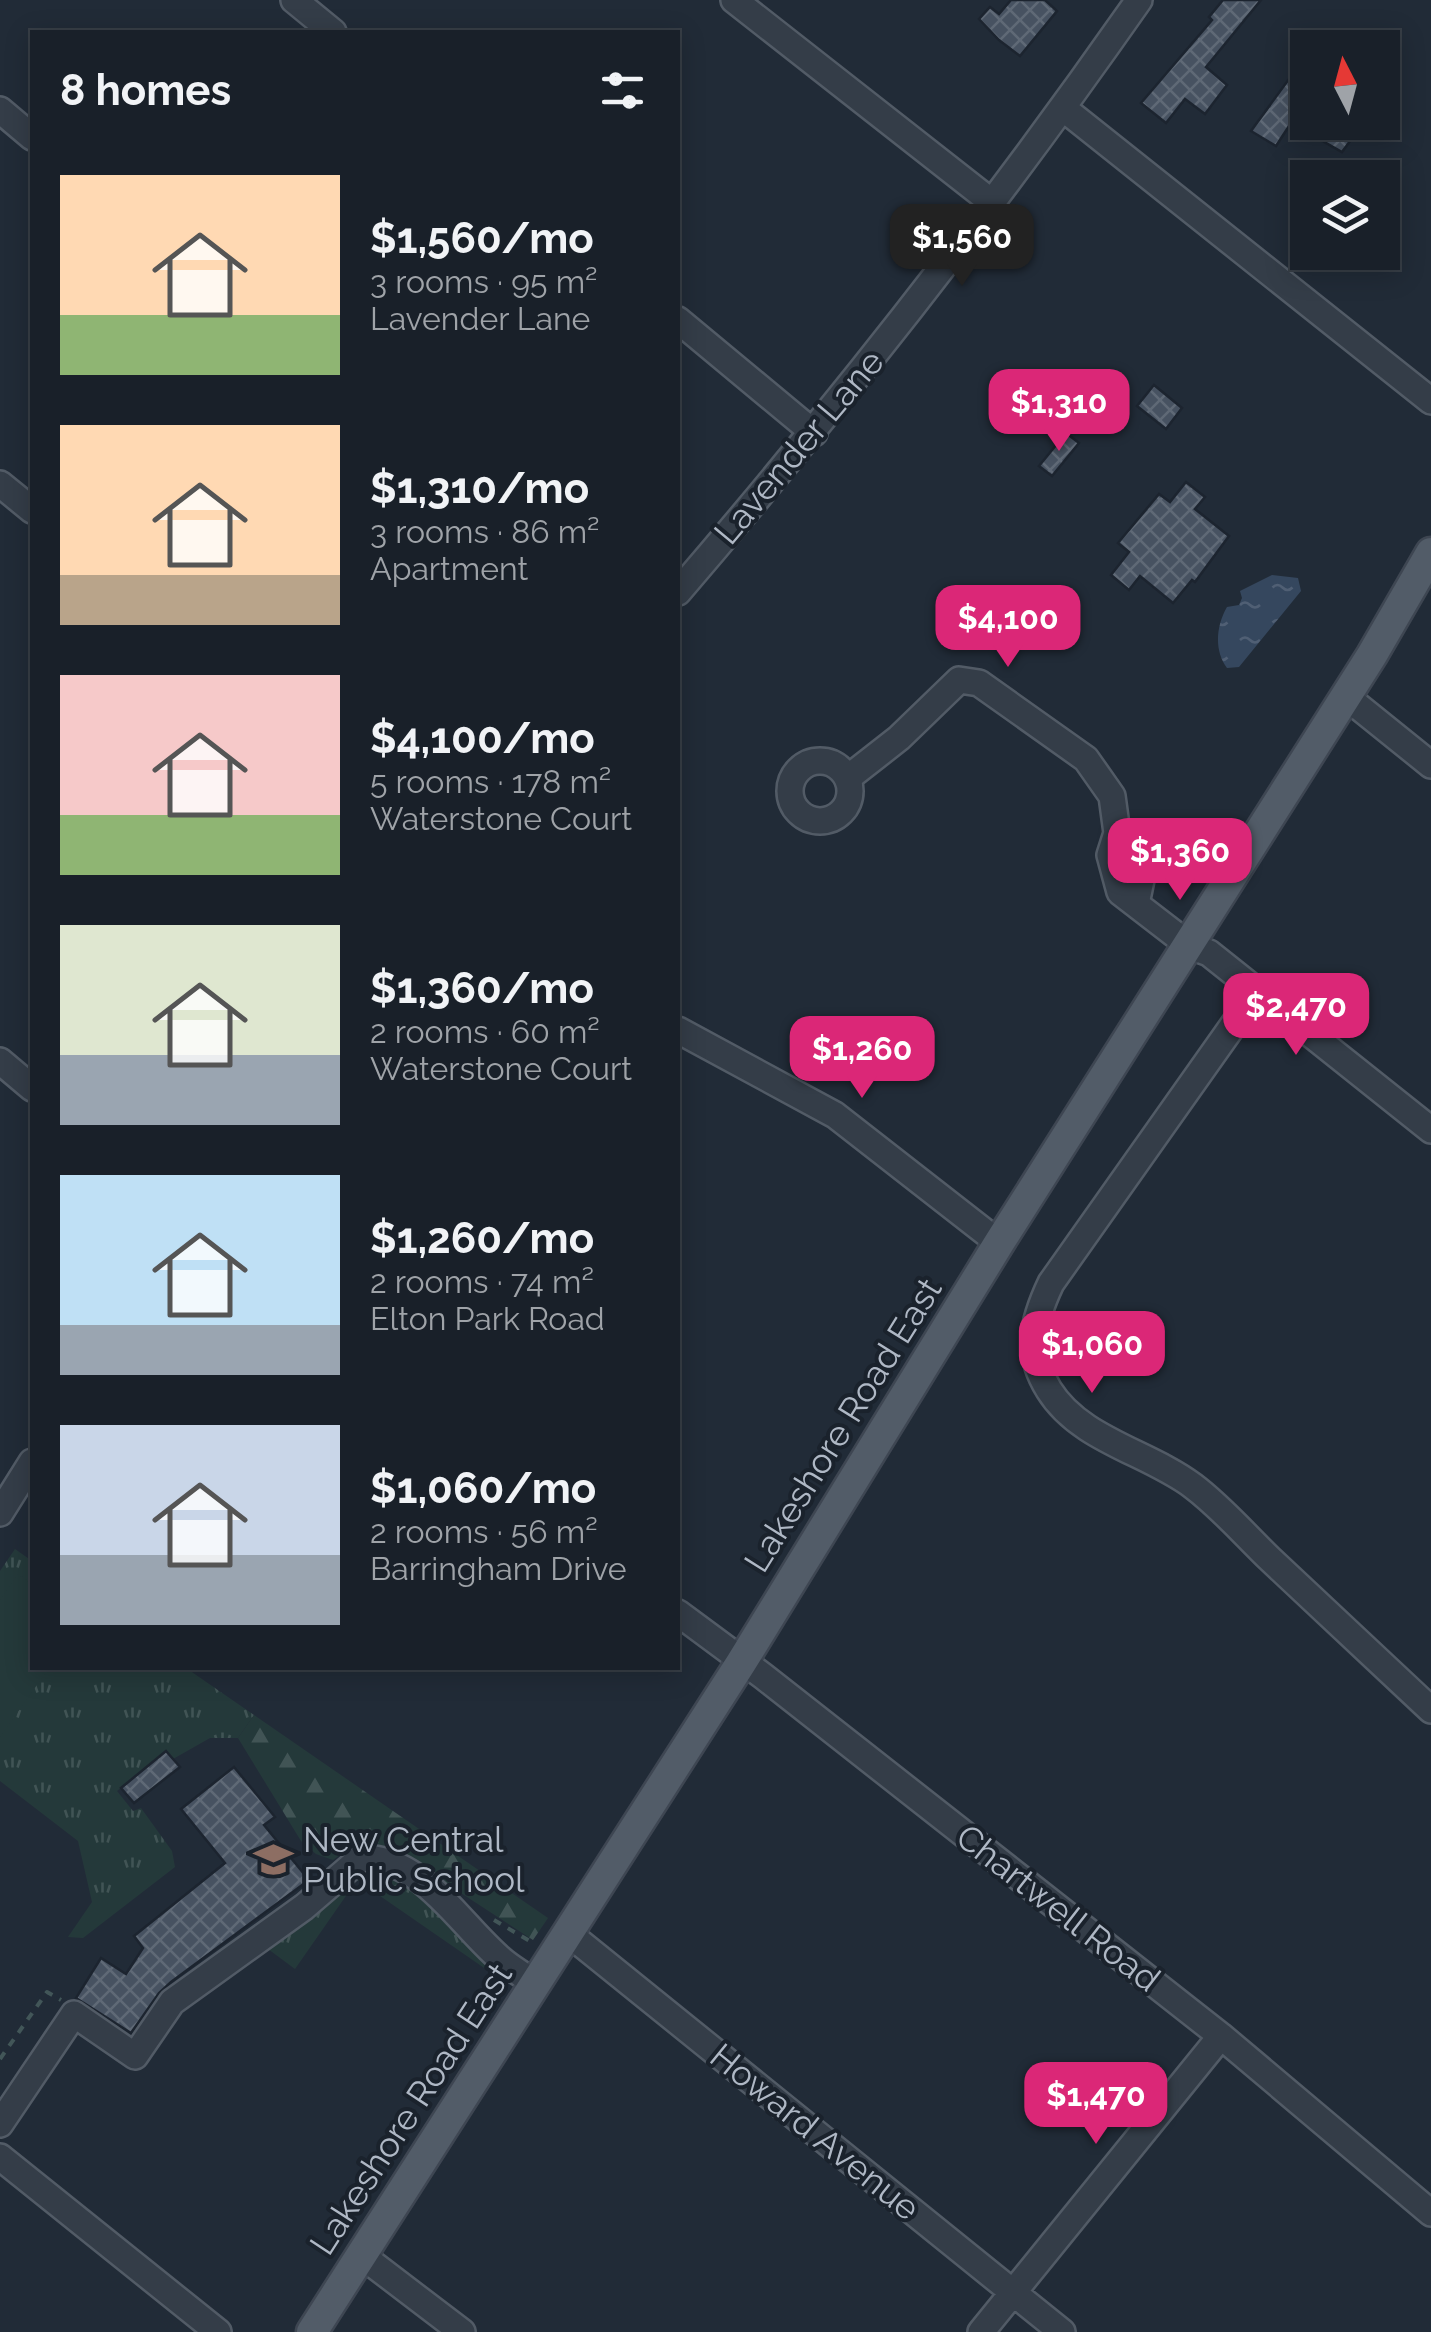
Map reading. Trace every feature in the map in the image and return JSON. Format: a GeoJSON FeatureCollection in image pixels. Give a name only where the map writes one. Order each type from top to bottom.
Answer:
{"type":"FeatureCollection","features":[{"type":"Feature","properties":{"kind":"main road","name":"Lakeshore Road East"},"geometry":{"type":"LineString","coordinates":[[312,2332],[741,1663],[999,1242],[1190,946],[1431,553]]}},
{"type":"Feature","properties":{"kind":"street"},"geometry":{"type":"LineString","coordinates":[[294,0],[331,30]]}},
{"type":"Feature","properties":{"kind":"street"},"geometry":{"type":"LineString","coordinates":[[734,0],[994,204]]}},
{"type":"Feature","properties":{"kind":"street","name":"Lavender Lane"},"geometry":{"type":"LineString","coordinates":[[680,590],[814,433],[994,204],[1139,0]]}},
{"type":"Feature","properties":{"kind":"street"},"geometry":{"type":"LineString","coordinates":[[1063,108],[1431,401]]}},
{"type":"Feature","properties":{"kind":"street"},"geometry":{"type":"LineString","coordinates":[[0,110],[30,134]]}},
{"type":"Feature","properties":{"kind":"street"},"geometry":{"type":"LineString","coordinates":[[680,322],[814,433]]}},
{"type":"Feature","properties":{"kind":"street"},"geometry":{"type":"LineString","coordinates":[[0,484],[30,508]]}},
{"type":"Feature","properties":{"kind":"street"},"geometry":{"type":"LineString","coordinates":[[848,778],[899,738],[959,680],[979,683],[1086,759],[1112,796],[1117,832],[1110,856],[1120,892],[1190,946],[1210,952],[1431,1130]]}},
{"type":"Feature","properties":{"kind":"street"},"geometry":{"type":"LineString","coordinates":[[1343,700],[1360,707],[1431,765]]}},
{"type":"Feature","properties":{"kind":"street"},"geometry":{"type":"LineString","coordinates":[[1256,992],[1051,1283],[1038,1308],[1032,1334],[1033,1354],[1050,1392],[1065,1410],[1084,1425],[1192,1485],[1431,1710]]}},
{"type":"Feature","properties":{"kind":"street"},"geometry":{"type":"LineString","coordinates":[[680,1031],[835,1115],[999,1242]]}},
{"type":"Feature","properties":{"kind":"street"},"geometry":{"type":"LineString","coordinates":[[0,1060],[30,1086]]}},
{"type":"Feature","properties":{"kind":"street"},"geometry":{"type":"LineString","coordinates":[[0,1513],[30,1465]]}},
{"type":"Feature","properties":{"kind":"street","name":"Chartwell Road"},"geometry":{"type":"LineString","coordinates":[[680,1615],[1220,2036],[1431,2213]]}},
{"type":"Feature","properties":{"kind":"street"},"geometry":{"type":"LineString","coordinates":[[0,2124],[74,2014],[136,2056],[172,2002],[304,1907],[361,1858],[386,1861],[406,1871],[440,1896],[503,1961],[536,1984]]}},
{"type":"Feature","properties":{"kind":"street","name":"Howard Avenue"},"geometry":{"type":"LineString","coordinates":[[568,1934],[1062,2332]]}},
{"type":"Feature","properties":{"kind":"street"},"geometry":{"type":"LineString","coordinates":[[982,2332],[1220,2036]]}},
{"type":"Feature","properties":{"kind":"street"},"geometry":{"type":"LineString","coordinates":[[0,2157],[218,2332]]}},
{"type":"Feature","properties":{"kind":"street"},"geometry":{"type":"LineString","coordinates":[[361,2255],[462,2332]]}},
{"type":"Feature","properties":{"kind":"green space"},"geometry":{"type":"Polygon","coordinates":[[[15,1549],[30,1560],[30,1670],[189,1670],[254,1715],[238,1738],[210,1738],[173,1759],[166,1751],[117,1791],[133,1811],[141,1808],[172,1851],[175,1867],[83,1938],[68,1937],[92,1902],[78,1841],[0,1781],[0,1571],[15,1549]]]}},
{"type":"Feature","properties":{"kind":"green space"},"geometry":{"type":"Polygon","coordinates":[[[18,1574],[30,1583],[30,1670],[48,1670],[0,1737],[0,1600],[18,1574]]]}},
{"type":"Feature","properties":{"kind":"green space"},"geometry":{"type":"Polygon","coordinates":[[[254,1715],[548,1918],[533,1940],[395,1850],[369,1844],[356,1846],[333,1860],[316,1854],[301,1841],[238,1738],[254,1715]]]}},
{"type":"Feature","properties":{"kind":"green space"},"geometry":{"type":"Polygon","coordinates":[[[358,1867],[379,1867],[441,1909],[503,1981],[357,1880],[295,1969],[268,1949],[358,1867]]]}},
{"type":"Feature","properties":{"kind":"water"},"geometry":{"type":"Polygon","coordinates":[[[1272,575],[1298,578],[1301,591],[1239,667],[1227,668],[1218,646],[1223,614],[1227,607],[1239,605],[1240,591],[1272,575]]]}},
{"type":"Feature","properties":{"kind":"building"},"geometry":{"type":"Polygon","coordinates":[[[1011,0],[1045,0],[1057,11],[1020,56],[979,19],[990,7],[999,14],[1011,0]]]}},
{"type":"Feature","properties":{"kind":"building"},"geometry":{"type":"Polygon","coordinates":[[[1223,0],[1261,0],[1206,67],[1227,85],[1205,114],[1185,99],[1166,123],[1141,103],[1212,20],[1209,17],[1223,0]]]}},
{"type":"Feature","properties":{"kind":"building"},"geometry":{"type":"Polygon","coordinates":[[[1290,78],[1290,125],[1276,146],[1251,131],[1290,78]]]}},
{"type":"Feature","properties":{"kind":"building"},"geometry":{"type":"Polygon","coordinates":[[[1321,140],[1351,140],[1342,152],[1321,140]]]}},
{"type":"Feature","properties":{"kind":"building"},"geometry":{"type":"Polygon","coordinates":[[[1154,385],[1182,408],[1166,429],[1137,406],[1154,385]]]}},
{"type":"Feature","properties":{"kind":"building"},"geometry":{"type":"Polygon","coordinates":[[[1066,433],[1079,443],[1052,476],[1039,466],[1066,433]]]}},
{"type":"Feature","properties":{"kind":"building"},"geometry":{"type":"Polygon","coordinates":[[[1186,482],[1205,497],[1195,509],[1229,536],[1195,582],[1192,580],[1173,603],[1140,576],[1129,590],[1111,575],[1129,552],[1118,543],[1159,494],[1170,502],[1186,482]]]}},
{"type":"Feature","properties":{"kind":"building"},"geometry":{"type":"Polygon","coordinates":[[[166,1751],[180,1767],[134,1803],[121,1788],[166,1751]]]}},
{"type":"Feature","properties":{"kind":"building"},"geometry":{"type":"Polygon","coordinates":[[[234,1767],[275,1817],[264,1825],[309,1880],[171,1982],[131,2033],[76,1998],[101,1958],[126,1974],[143,1948],[134,1936],[225,1863],[181,1809],[234,1767]]]}},
{"type":"Feature","properties":{"kind":"place","name":"New Central Public School"},"geometry":{"type":"Point","coordinates":[273,1860]}}]}
